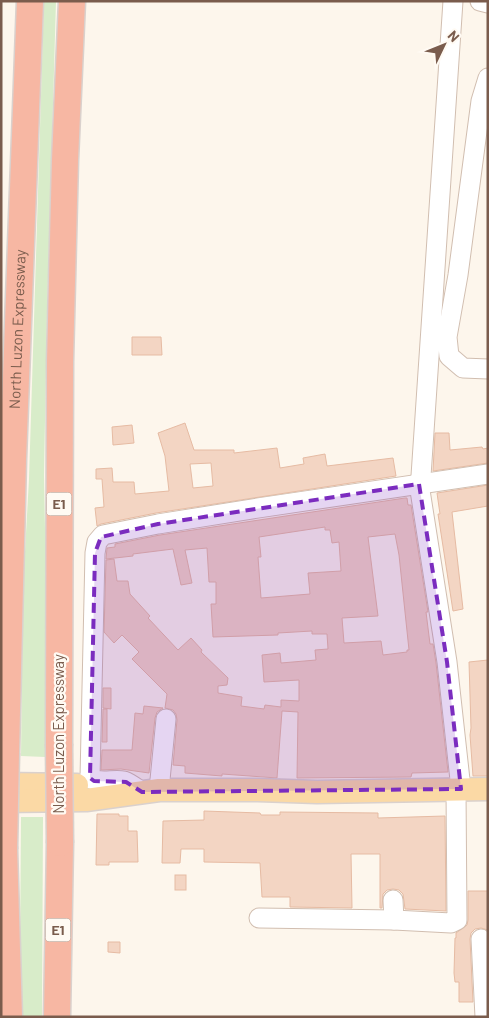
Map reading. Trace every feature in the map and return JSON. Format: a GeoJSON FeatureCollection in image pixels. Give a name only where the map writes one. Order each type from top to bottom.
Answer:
{"type":"FeatureCollection","features":[{"type":"Feature","properties":{"kind":"highway","name":"North Luzon Expressway"},"geometry":{"type":"LineString","coordinates":[[9,1017],[4,849],[14,449],[30,1]]}},
{"type":"Feature","properties":{"kind":"highway","name":"North Luzon Expressway"},"geometry":{"type":"LineString","coordinates":[[57,1017],[60,843],[60,352],[72,1]]}},
{"type":"Feature","properties":{"kind":"main road"},"geometry":{"type":"LineString","coordinates":[[1,784],[99,785],[150,791],[258,790],[317,792],[488,789]]}},
{"type":"Feature","properties":{"kind":"main road"},"geometry":{"type":"LineString","coordinates":[[1,802],[86,800],[150,791]]}},
{"type":"Feature","properties":{"kind":"street"},"geometry":{"type":"LineString","coordinates":[[259,918],[394,920],[451,923],[456,920],[458,790],[447,662],[419,484],[453,1]]}},
{"type":"Feature","properties":{"kind":"street"},"geometry":{"type":"LineString","coordinates":[[480,1],[488,3]]}},
{"type":"Feature","properties":{"kind":"street"},"geometry":{"type":"LineString","coordinates":[[488,78],[481,101],[447,337],[449,356],[464,368],[488,369]]}},
{"type":"Feature","properties":{"kind":"street"},"geometry":{"type":"LineString","coordinates":[[166,719],[150,791],[126,782],[116,780],[94,781],[90,778],[95,553],[101,537],[106,533],[488,474]]}},
{"type":"Feature","properties":{"kind":"street"},"geometry":{"type":"LineString","coordinates":[[393,900],[394,920]]}},
{"type":"Feature","properties":{"kind":"street"},"geometry":{"type":"LineString","coordinates":[[481,938],[484,1017]]}},
{"type":"Feature","properties":{"kind":"highlighted area"},"geometry":{"type":"Polygon","coordinates":[[[419,484],[447,662],[461,789],[142,792],[126,782],[94,781],[90,778],[95,553],[101,537],[158,524],[419,484]]]}},
{"type":"Feature","properties":{"kind":"green space"},"geometry":{"type":"Polygon","coordinates":[[[44,1],[56,1],[44,475],[46,582],[45,757],[21,756],[23,588],[29,479],[44,1]]]}},
{"type":"Feature","properties":{"kind":"green space"},"geometry":{"type":"Polygon","coordinates":[[[21,817],[43,817],[42,1017],[21,1017],[21,817]]]}},
{"type":"Feature","properties":{"kind":"building"},"geometry":{"type":"Polygon","coordinates":[[[132,337],[161,337],[162,355],[132,355],[132,337]]]}},
{"type":"Feature","properties":{"kind":"building"},"geometry":{"type":"Polygon","coordinates":[[[185,423],[194,450],[234,450],[234,453],[277,448],[280,468],[304,464],[303,458],[325,454],[327,466],[393,458],[396,476],[156,513],[97,526],[95,508],[104,507],[102,479],[96,479],[96,469],[112,468],[113,482],[134,482],[135,494],[169,491],[165,456],[158,433],[185,423]],[[211,463],[190,464],[193,488],[213,486],[211,463]]]}},
{"type":"Feature","properties":{"kind":"building"},"geometry":{"type":"Polygon","coordinates":[[[132,425],[134,443],[113,445],[112,427],[132,425]]]}},
{"type":"Feature","properties":{"kind":"building"},"geometry":{"type":"Polygon","coordinates":[[[435,433],[449,433],[450,450],[488,448],[488,463],[433,471],[435,433]]]}},
{"type":"Feature","properties":{"kind":"building"},"geometry":{"type":"Polygon","coordinates":[[[488,485],[488,506],[452,512],[463,609],[453,611],[438,514],[440,514],[437,493],[488,485]]]}},
{"type":"Feature","properties":{"kind":"building"},"geometry":{"type":"Polygon","coordinates":[[[407,498],[408,505],[411,505],[428,612],[426,612],[430,644],[433,644],[436,663],[448,772],[412,773],[411,777],[297,778],[298,712],[282,711],[277,778],[185,773],[185,766],[173,765],[177,720],[173,710],[165,708],[167,694],[132,659],[139,652],[122,635],[114,643],[104,632],[106,560],[114,559],[117,581],[128,581],[130,594],[150,616],[148,618],[178,650],[191,638],[202,650],[201,652],[228,678],[227,685],[218,686],[218,693],[242,697],[241,706],[264,709],[265,705],[281,707],[281,700],[299,701],[299,680],[264,682],[262,655],[280,653],[281,663],[316,660],[315,650],[328,649],[327,634],[312,634],[312,631],[278,633],[278,635],[213,637],[211,604],[216,604],[216,582],[209,582],[207,548],[185,550],[192,583],[181,585],[173,549],[106,559],[107,548],[115,547],[115,544],[160,535],[407,498]],[[325,527],[259,537],[261,557],[258,557],[261,598],[310,594],[308,573],[341,571],[339,542],[332,543],[330,530],[325,530],[325,527]],[[395,534],[368,537],[378,616],[342,618],[344,643],[381,641],[383,655],[407,652],[409,650],[395,534]]]}},
{"type":"Feature","properties":{"kind":"building"},"geometry":{"type":"Polygon","coordinates":[[[488,660],[488,776],[473,776],[470,735],[469,662],[488,660]]]}},
{"type":"Feature","properties":{"kind":"building"},"geometry":{"type":"Polygon","coordinates":[[[103,688],[111,688],[111,709],[103,708],[103,688]]]}},
{"type":"Feature","properties":{"kind":"building"},"geometry":{"type":"Polygon","coordinates":[[[144,706],[163,708],[157,712],[155,718],[149,773],[121,769],[101,770],[102,750],[132,750],[135,713],[143,714],[144,706]]]}},
{"type":"Feature","properties":{"kind":"building"},"geometry":{"type":"Polygon","coordinates":[[[103,709],[107,709],[107,742],[102,742],[103,709]]]}},
{"type":"Feature","properties":{"kind":"building"},"geometry":{"type":"Polygon","coordinates":[[[204,811],[260,813],[261,815],[280,815],[280,812],[378,813],[378,818],[445,816],[446,911],[405,909],[403,894],[399,890],[393,889],[387,890],[383,894],[382,908],[380,908],[380,854],[351,854],[352,908],[290,907],[290,897],[262,897],[260,863],[204,862],[204,849],[181,849],[180,863],[162,863],[163,821],[204,820],[204,811]]]}},
{"type":"Feature","properties":{"kind":"building"},"geometry":{"type":"Polygon","coordinates":[[[97,814],[128,816],[128,831],[137,831],[138,862],[109,862],[109,865],[96,865],[97,814]]]}},
{"type":"Feature","properties":{"kind":"building"},"geometry":{"type":"Polygon","coordinates":[[[175,875],[186,875],[186,890],[175,890],[175,875]]]}},
{"type":"Feature","properties":{"kind":"building"},"geometry":{"type":"Polygon","coordinates":[[[468,891],[488,891],[488,930],[475,929],[471,933],[473,1002],[459,1002],[459,982],[455,982],[454,973],[455,938],[456,933],[467,925],[468,891]]]}},
{"type":"Feature","properties":{"kind":"building"},"geometry":{"type":"Polygon","coordinates":[[[108,942],[120,942],[120,953],[108,952],[108,942]]]}}]}
